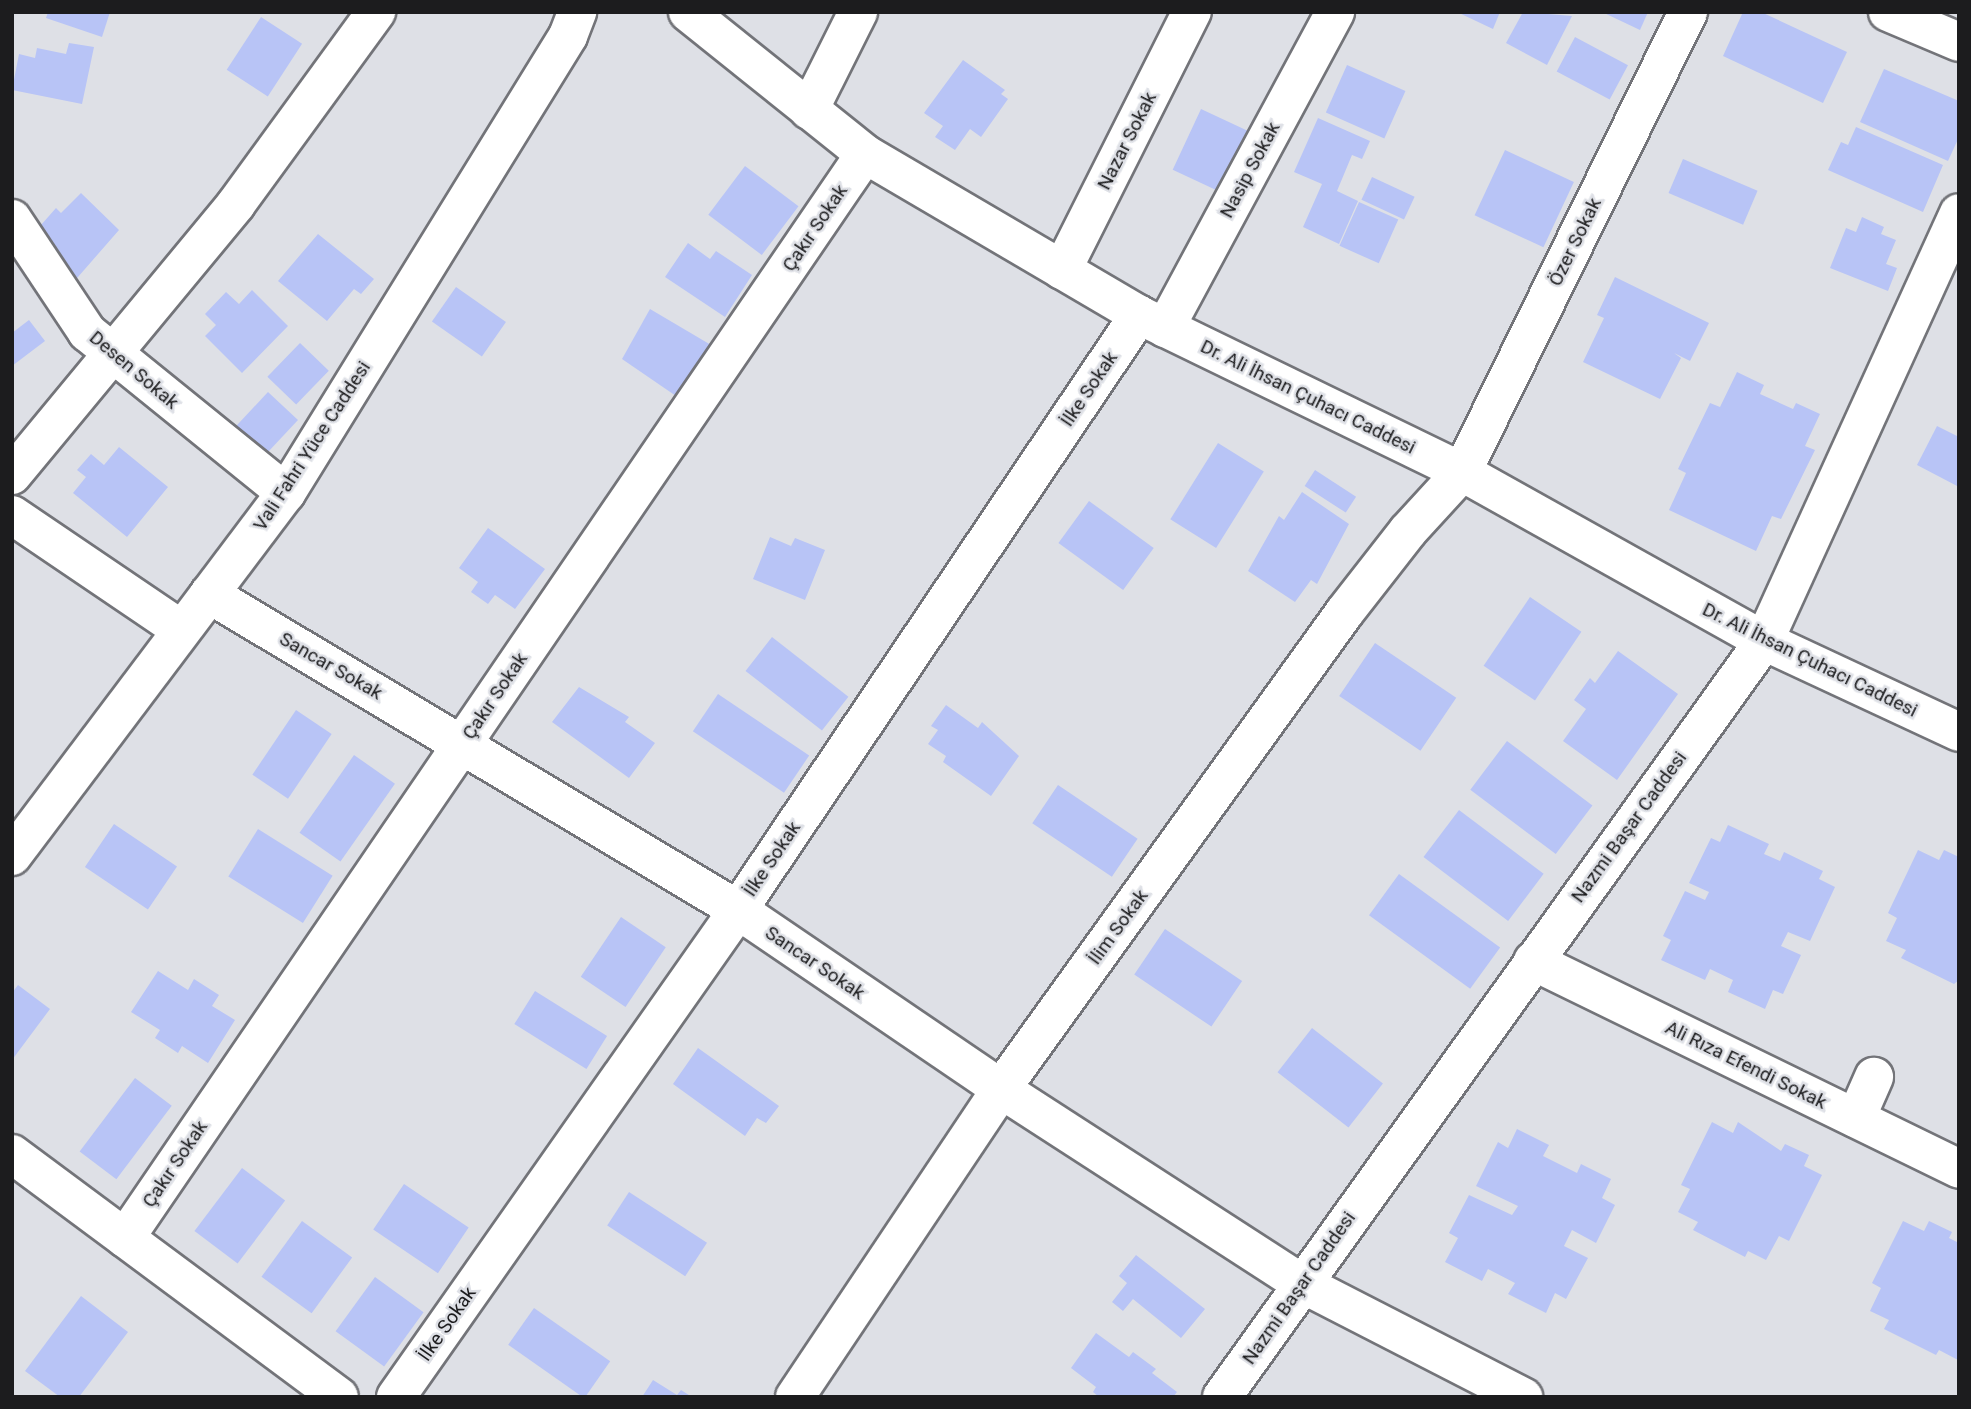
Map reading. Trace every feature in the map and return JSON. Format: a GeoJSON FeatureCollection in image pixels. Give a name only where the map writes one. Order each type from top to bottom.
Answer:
{"type":"FeatureCollection","features":[{"type":"Feature","properties":{"kind":"street"},"geometry":{"type":"LineString","coordinates":[[12,475],[110,353],[236,204],[376,12]]}},
{"type":"Feature","properties":{"kind":"street","name":"Vali Fahri Yüce Caddesi"},"geometry":{"type":"LineString","coordinates":[[12,856],[286,493],[568,36],[577,12]]}},
{"type":"Feature","properties":{"kind":"street","name":"Dr. Ali İhsan Çuhacı Caddesi"},"geometry":{"type":"LineString","coordinates":[[688,12],[865,154],[1152,322],[1462,472],[1763,641],[1959,732]]}},
{"type":"Feature","properties":{"kind":"street"},"geometry":{"type":"LineString","coordinates":[[809,110],[858,12]]}},
{"type":"Feature","properties":{"kind":"street","name":"Nazar Sokak"},"geometry":{"type":"LineString","coordinates":[[1062,270],[1192,12]]}},
{"type":"Feature","properties":{"kind":"street","name":"Nasip Sokak"},"geometry":{"type":"LineString","coordinates":[[1152,322],[1335,12]]}},
{"type":"Feature","properties":{"kind":"street","name":"Özer Sokak"},"geometry":{"type":"LineString","coordinates":[[1462,472],[1688,12]]}},
{"type":"Feature","properties":{"kind":"street"},"geometry":{"type":"LineString","coordinates":[[1888,12],[1959,42]]}},
{"type":"Feature","properties":{"kind":"street","name":"Çakır Sokak"},"geometry":{"type":"LineString","coordinates":[[125,1238],[865,154]]}},
{"type":"Feature","properties":{"kind":"street","name":"Nazmi Başar Caddesi"},"geometry":{"type":"LineString","coordinates":[[1222,1397],[1763,641],[1959,213]]}},
{"type":"Feature","properties":{"kind":"street","name":"Desen Sokak"},"geometry":{"type":"LineString","coordinates":[[12,219],[65,304],[110,353],[286,493]]}},
{"type":"Feature","properties":{"kind":"street","name":"İlke Sokak"},"geometry":{"type":"LineString","coordinates":[[396,1397],[1152,322]]}},
{"type":"Feature","properties":{"kind":"street","name":"İlim Sokak"},"geometry":{"type":"LineString","coordinates":[[795,1397],[1001,1089],[1344,613],[1408,531],[1462,472]]}},
{"type":"Feature","properties":{"kind":"street"},"geometry":{"type":"LineString","coordinates":[[12,515],[182,630]]}},
{"type":"Feature","properties":{"kind":"street","name":"Sancar Sokak"},"geometry":{"type":"LineString","coordinates":[[209,594],[738,910],[1001,1089],[1461,1383],[1523,1397]]}},
{"type":"Feature","properties":{"kind":"street","name":"Ali Rıza Efendi Sokak"},"geometry":{"type":"LineString","coordinates":[[1533,961],[1959,1169]]}},
{"type":"Feature","properties":{"kind":"street"},"geometry":{"type":"LineString","coordinates":[[1856,1118],[1874,1076]]}},
{"type":"Feature","properties":{"kind":"street"},"geometry":{"type":"LineString","coordinates":[[12,1154],[339,1397]]}},
{"type":"Feature","properties":{"kind":"building"},"geometry":{"type":"Polygon","coordinates":[[[48,12],[110,12],[102,37],[46,18],[48,12]]]}},
{"type":"Feature","properties":{"kind":"building"},"geometry":{"type":"Polygon","coordinates":[[[1457,12],[1500,12],[1493,29],[1457,12]]]}},
{"type":"Feature","properties":{"kind":"building"},"geometry":{"type":"Polygon","coordinates":[[[1523,12],[1572,16],[1547,65],[1506,43],[1523,12]]]}},
{"type":"Feature","properties":{"kind":"building"},"geometry":{"type":"Polygon","coordinates":[[[1602,12],[1648,12],[1640,30],[1602,12]]]}},
{"type":"Feature","properties":{"kind":"building"},"geometry":{"type":"Polygon","coordinates":[[[1743,12],[1761,12],[1847,52],[1823,103],[1723,56],[1743,12]]]}},
{"type":"Feature","properties":{"kind":"building"},"geometry":{"type":"Polygon","coordinates":[[[261,17],[302,44],[268,97],[227,70],[261,17]]]}},
{"type":"Feature","properties":{"kind":"building"},"geometry":{"type":"Polygon","coordinates":[[[1575,37],[1628,65],[1610,100],[1557,71],[1575,37]]]}},
{"type":"Feature","properties":{"kind":"building"},"geometry":{"type":"Polygon","coordinates":[[[69,43],[94,47],[82,104],[12,90],[19,54],[35,58],[37,48],[66,54],[69,43]]]}},
{"type":"Feature","properties":{"kind":"building"},"geometry":{"type":"Polygon","coordinates":[[[963,60],[1005,90],[1001,94],[1008,99],[981,137],[970,129],[955,150],[935,137],[943,126],[924,113],[963,60]]]}},
{"type":"Feature","properties":{"kind":"building"},"geometry":{"type":"Polygon","coordinates":[[[1347,65],[1405,91],[1384,139],[1326,113],[1347,65]]]}},
{"type":"Feature","properties":{"kind":"building"},"geometry":{"type":"Polygon","coordinates":[[[1884,69],[1959,101],[1959,137],[1948,161],[1860,122],[1884,69]]]}},
{"type":"Feature","properties":{"kind":"building"},"geometry":{"type":"Polygon","coordinates":[[[1201,109],[1248,131],[1220,192],[1173,170],[1201,109]]]}},
{"type":"Feature","properties":{"kind":"building"},"geometry":{"type":"Polygon","coordinates":[[[1318,118],[1370,141],[1362,159],[1352,155],[1337,191],[1358,201],[1339,244],[1303,227],[1322,184],[1294,172],[1318,118]]]}},
{"type":"Feature","properties":{"kind":"building"},"geometry":{"type":"Polygon","coordinates":[[[1856,127],[1943,165],[1923,212],[1828,170],[1841,142],[1848,145],[1856,127]]]}},
{"type":"Feature","properties":{"kind":"building"},"geometry":{"type":"Polygon","coordinates":[[[1505,150],[1574,182],[1543,247],[1475,215],[1505,150]]]}},
{"type":"Feature","properties":{"kind":"building"},"geometry":{"type":"Polygon","coordinates":[[[1683,159],[1758,191],[1743,225],[1669,193],[1683,159]]]}},
{"type":"Feature","properties":{"kind":"building"},"geometry":{"type":"Polygon","coordinates":[[[745,166],[799,206],[762,255],[708,215],[745,166]]]}},
{"type":"Feature","properties":{"kind":"building"},"geometry":{"type":"Polygon","coordinates":[[[1372,177],[1415,197],[1404,220],[1361,200],[1372,177]]]}},
{"type":"Feature","properties":{"kind":"building"},"geometry":{"type":"Polygon","coordinates":[[[81,193],[119,230],[71,285],[41,225],[56,208],[61,213],[81,193]]]}},
{"type":"Feature","properties":{"kind":"building"},"geometry":{"type":"Polygon","coordinates":[[[1359,202],[1398,219],[1379,263],[1339,246],[1359,202]]]}},
{"type":"Feature","properties":{"kind":"building"},"geometry":{"type":"Polygon","coordinates":[[[1862,217],[1884,227],[1881,234],[1896,240],[1886,264],[1897,268],[1888,291],[1830,268],[1846,228],[1856,232],[1862,217]]]}},
{"type":"Feature","properties":{"kind":"building"},"geometry":{"type":"Polygon","coordinates":[[[318,234],[374,279],[361,294],[354,289],[327,321],[278,281],[318,234]]]}},
{"type":"Feature","properties":{"kind":"building"},"geometry":{"type":"Polygon","coordinates":[[[688,243],[710,259],[716,251],[752,275],[725,317],[665,277],[688,243]]]}},
{"type":"Feature","properties":{"kind":"building"},"geometry":{"type":"Polygon","coordinates":[[[1615,277],[1709,323],[1690,361],[1674,353],[1681,358],[1660,399],[1583,362],[1604,318],[1597,315],[1615,277]]]}},
{"type":"Feature","properties":{"kind":"building"},"geometry":{"type":"Polygon","coordinates":[[[456,287],[506,322],[482,356],[432,321],[456,287]]]}},
{"type":"Feature","properties":{"kind":"building"},"geometry":{"type":"Polygon","coordinates":[[[252,290],[288,326],[242,373],[205,336],[216,325],[205,314],[226,292],[239,304],[252,290]]]}},
{"type":"Feature","properties":{"kind":"building"},"geometry":{"type":"Polygon","coordinates":[[[650,309],[711,345],[676,396],[622,359],[650,309]]]}},
{"type":"Feature","properties":{"kind":"building"},"geometry":{"type":"Polygon","coordinates":[[[29,320],[45,341],[12,366],[12,333],[29,320]]]}},
{"type":"Feature","properties":{"kind":"building"},"geometry":{"type":"Polygon","coordinates":[[[300,343],[329,371],[296,405],[267,377],[300,343]]]}},
{"type":"Feature","properties":{"kind":"building"},"geometry":{"type":"Polygon","coordinates":[[[1737,372],[1764,385],[1760,394],[1793,409],[1796,403],[1820,414],[1805,446],[1815,450],[1781,519],[1772,516],[1756,551],[1669,510],[1686,473],[1678,469],[1710,403],[1720,407],[1737,372]]]}},
{"type":"Feature","properties":{"kind":"building"},"geometry":{"type":"Polygon","coordinates":[[[268,392],[298,420],[266,454],[236,426],[268,392]]]}},
{"type":"Feature","properties":{"kind":"building"},"geometry":{"type":"Polygon","coordinates":[[[1937,426],[1959,437],[1959,487],[1917,465],[1937,426]]]}},
{"type":"Feature","properties":{"kind":"building"},"geometry":{"type":"Polygon","coordinates":[[[1218,443],[1264,472],[1216,548],[1170,519],[1218,443]]]}},
{"type":"Feature","properties":{"kind":"building"},"geometry":{"type":"Polygon","coordinates":[[[119,447],[168,487],[127,537],[73,493],[86,477],[77,470],[91,454],[104,465],[119,447]]]}},
{"type":"Feature","properties":{"kind":"building"},"geometry":{"type":"Polygon","coordinates":[[[1315,470],[1356,497],[1346,513],[1305,486],[1315,470]]]}},
{"type":"Feature","properties":{"kind":"building"},"geometry":{"type":"Polygon","coordinates":[[[1302,492],[1349,524],[1317,584],[1311,580],[1295,602],[1248,571],[1279,516],[1284,520],[1302,492]]]}},
{"type":"Feature","properties":{"kind":"building"},"geometry":{"type":"Polygon","coordinates":[[[1089,501],[1154,548],[1123,590],[1058,543],[1089,501]]]}},
{"type":"Feature","properties":{"kind":"building"},"geometry":{"type":"Polygon","coordinates":[[[488,528],[545,569],[515,609],[495,595],[488,604],[471,592],[478,582],[459,568],[488,528]]]}},
{"type":"Feature","properties":{"kind":"building"},"geometry":{"type":"Polygon","coordinates":[[[770,537],[791,546],[795,538],[825,550],[805,600],[753,579],[770,537]]]}},
{"type":"Feature","properties":{"kind":"building"},"geometry":{"type":"Polygon","coordinates":[[[1530,597],[1581,632],[1535,700],[1484,666],[1530,597]]]}},
{"type":"Feature","properties":{"kind":"building"},"geometry":{"type":"Polygon","coordinates":[[[772,637],[848,697],[822,731],[746,671],[772,637]]]}},
{"type":"Feature","properties":{"kind":"building"},"geometry":{"type":"Polygon","coordinates":[[[1375,643],[1456,698],[1420,751],[1339,696],[1375,643]]]}},
{"type":"Feature","properties":{"kind":"building"},"geometry":{"type":"Polygon","coordinates":[[[1618,651],[1678,694],[1617,780],[1563,741],[1586,709],[1574,700],[1590,678],[1595,683],[1618,651]]]}},
{"type":"Feature","properties":{"kind":"building"},"geometry":{"type":"Polygon","coordinates":[[[579,687],[629,717],[625,722],[655,743],[629,778],[552,722],[579,687]]]}},
{"type":"Feature","properties":{"kind":"building"},"geometry":{"type":"Polygon","coordinates":[[[718,694],[809,756],[784,793],[693,731],[718,694]]]}},
{"type":"Feature","properties":{"kind":"building"},"geometry":{"type":"Polygon","coordinates":[[[946,705],[978,728],[982,722],[1019,756],[991,796],[943,762],[946,756],[928,744],[938,730],[931,726],[946,705]]]}},
{"type":"Feature","properties":{"kind":"building"},"geometry":{"type":"Polygon","coordinates":[[[296,710],[332,734],[288,799],[252,775],[296,710]]]}},
{"type":"Feature","properties":{"kind":"building"},"geometry":{"type":"Polygon","coordinates":[[[1507,741],[1592,805],[1556,854],[1470,790],[1507,741]]]}},
{"type":"Feature","properties":{"kind":"building"},"geometry":{"type":"Polygon","coordinates":[[[354,755],[395,784],[340,861],[300,833],[354,755]]]}},
{"type":"Feature","properties":{"kind":"building"},"geometry":{"type":"Polygon","coordinates":[[[1058,785],[1138,839],[1112,877],[1032,823],[1058,785]]]}},
{"type":"Feature","properties":{"kind":"building"},"geometry":{"type":"Polygon","coordinates":[[[1459,810],[1544,874],[1508,921],[1423,857],[1459,810]]]}},
{"type":"Feature","properties":{"kind":"building"},"geometry":{"type":"Polygon","coordinates":[[[114,824],[177,866],[148,910],[85,867],[114,824]]]}},
{"type":"Feature","properties":{"kind":"building"},"geometry":{"type":"Polygon","coordinates":[[[1728,825],[1769,844],[1764,854],[1780,861],[1784,852],[1823,871],[1819,879],[1835,887],[1810,941],[1788,932],[1781,946],[1801,955],[1783,994],[1773,990],[1765,1009],[1728,992],[1733,980],[1710,969],[1705,980],[1661,960],[1671,940],[1663,936],[1685,891],[1705,900],[1709,892],[1689,883],[1711,838],[1720,842],[1728,825]]]}},
{"type":"Feature","properties":{"kind":"building"},"geometry":{"type":"Polygon","coordinates":[[[258,829],[333,876],[303,923],[228,876],[258,829]]]}},
{"type":"Feature","properties":{"kind":"building"},"geometry":{"type":"Polygon","coordinates":[[[1918,850],[1939,860],[1944,850],[1959,857],[1959,980],[1954,984],[1901,958],[1906,950],[1886,941],[1897,918],[1888,913],[1918,850]]]}},
{"type":"Feature","properties":{"kind":"building"},"geometry":{"type":"Polygon","coordinates":[[[1399,874],[1500,947],[1470,989],[1369,915],[1399,874]]]}},
{"type":"Feature","properties":{"kind":"building"},"geometry":{"type":"Polygon","coordinates":[[[621,917],[666,947],[626,1007],[581,977],[621,917]]]}},
{"type":"Feature","properties":{"kind":"building"},"geometry":{"type":"Polygon","coordinates":[[[1165,929],[1242,981],[1211,1027],[1134,975],[1165,929]]]}},
{"type":"Feature","properties":{"kind":"building"},"geometry":{"type":"Polygon","coordinates":[[[158,971],[188,990],[194,979],[219,995],[212,1006],[235,1020],[208,1063],[182,1046],[178,1053],[155,1038],[160,1030],[131,1012],[158,971]]]}},
{"type":"Feature","properties":{"kind":"building"},"geometry":{"type":"Polygon","coordinates":[[[18,985],[50,1009],[12,1060],[12,993],[18,985]]]}},
{"type":"Feature","properties":{"kind":"building"},"geometry":{"type":"Polygon","coordinates":[[[535,991],[607,1036],[586,1069],[514,1024],[535,991]]]}},
{"type":"Feature","properties":{"kind":"building"},"geometry":{"type":"Polygon","coordinates":[[[1312,1028],[1383,1083],[1348,1128],[1278,1072],[1312,1028]]]}},
{"type":"Feature","properties":{"kind":"building"},"geometry":{"type":"Polygon","coordinates":[[[698,1048],[779,1106],[766,1123],[757,1118],[745,1136],[673,1084],[698,1048]]]}},
{"type":"Feature","properties":{"kind":"building"},"geometry":{"type":"Polygon","coordinates":[[[135,1078],[172,1106],[116,1179],[80,1151],[135,1078]]]}},
{"type":"Feature","properties":{"kind":"building"},"geometry":{"type":"Polygon","coordinates":[[[1712,1122],[1733,1133],[1738,1122],[1781,1151],[1785,1144],[1809,1155],[1804,1166],[1822,1175],[1789,1241],[1779,1236],[1766,1260],[1748,1251],[1745,1257],[1693,1230],[1698,1222],[1678,1212],[1690,1189],[1681,1185],[1712,1122]]]}},
{"type":"Feature","properties":{"kind":"building"},"geometry":{"type":"Polygon","coordinates":[[[1517,1129],[1549,1145],[1543,1156],[1577,1173],[1581,1164],[1611,1179],[1602,1198],[1615,1205],[1596,1243],[1572,1230],[1564,1246],[1588,1258],[1566,1299],[1555,1293],[1546,1313],[1508,1294],[1515,1283],[1488,1269],[1482,1281],[1445,1262],[1458,1238],[1449,1233],[1469,1195],[1512,1215],[1518,1206],[1476,1186],[1498,1142],[1508,1148],[1517,1129]]]}},
{"type":"Feature","properties":{"kind":"building"},"geometry":{"type":"Polygon","coordinates":[[[242,1168],[285,1200],[238,1264],[194,1231],[242,1168]]]}},
{"type":"Feature","properties":{"kind":"building"},"geometry":{"type":"Polygon","coordinates":[[[404,1184],[469,1228],[438,1273],[373,1230],[404,1184]]]}},
{"type":"Feature","properties":{"kind":"building"},"geometry":{"type":"Polygon","coordinates":[[[629,1192],[707,1243],[685,1276],[607,1226],[629,1192]]]}},
{"type":"Feature","properties":{"kind":"building"},"geometry":{"type":"Polygon","coordinates":[[[302,1221],[352,1257],[312,1313],[261,1277],[302,1221]]]}},
{"type":"Feature","properties":{"kind":"building"},"geometry":{"type":"Polygon","coordinates":[[[1903,1221],[1924,1231],[1929,1221],[1952,1232],[1949,1238],[1959,1243],[1958,1360],[1939,1350],[1936,1355],[1884,1329],[1889,1320],[1870,1311],[1881,1288],[1872,1283],[1903,1221]]]}},
{"type":"Feature","properties":{"kind":"building"},"geometry":{"type":"Polygon","coordinates":[[[1136,1255],[1205,1309],[1181,1338],[1133,1299],[1123,1311],[1112,1302],[1127,1283],[1119,1276],[1136,1255]]]}},
{"type":"Feature","properties":{"kind":"building"},"geometry":{"type":"Polygon","coordinates":[[[375,1277],[424,1312],[384,1366],[336,1331],[375,1277]]]}},
{"type":"Feature","properties":{"kind":"building"},"geometry":{"type":"Polygon","coordinates":[[[81,1296],[128,1332],[79,1397],[60,1397],[25,1371],[81,1296]]]}},
{"type":"Feature","properties":{"kind":"building"},"geometry":{"type":"Polygon","coordinates":[[[534,1308],[610,1361],[583,1397],[508,1345],[534,1308]]]}},
{"type":"Feature","properties":{"kind":"building"},"geometry":{"type":"Polygon","coordinates":[[[1096,1333],[1129,1357],[1133,1352],[1156,1369],[1152,1373],[1177,1392],[1173,1397],[1099,1397],[1093,1392],[1096,1387],[1071,1368],[1096,1333]]]}},
{"type":"Feature","properties":{"kind":"building"},"geometry":{"type":"Polygon","coordinates":[[[653,1380],[677,1395],[681,1390],[692,1397],[642,1397],[653,1380]]]}}]}
